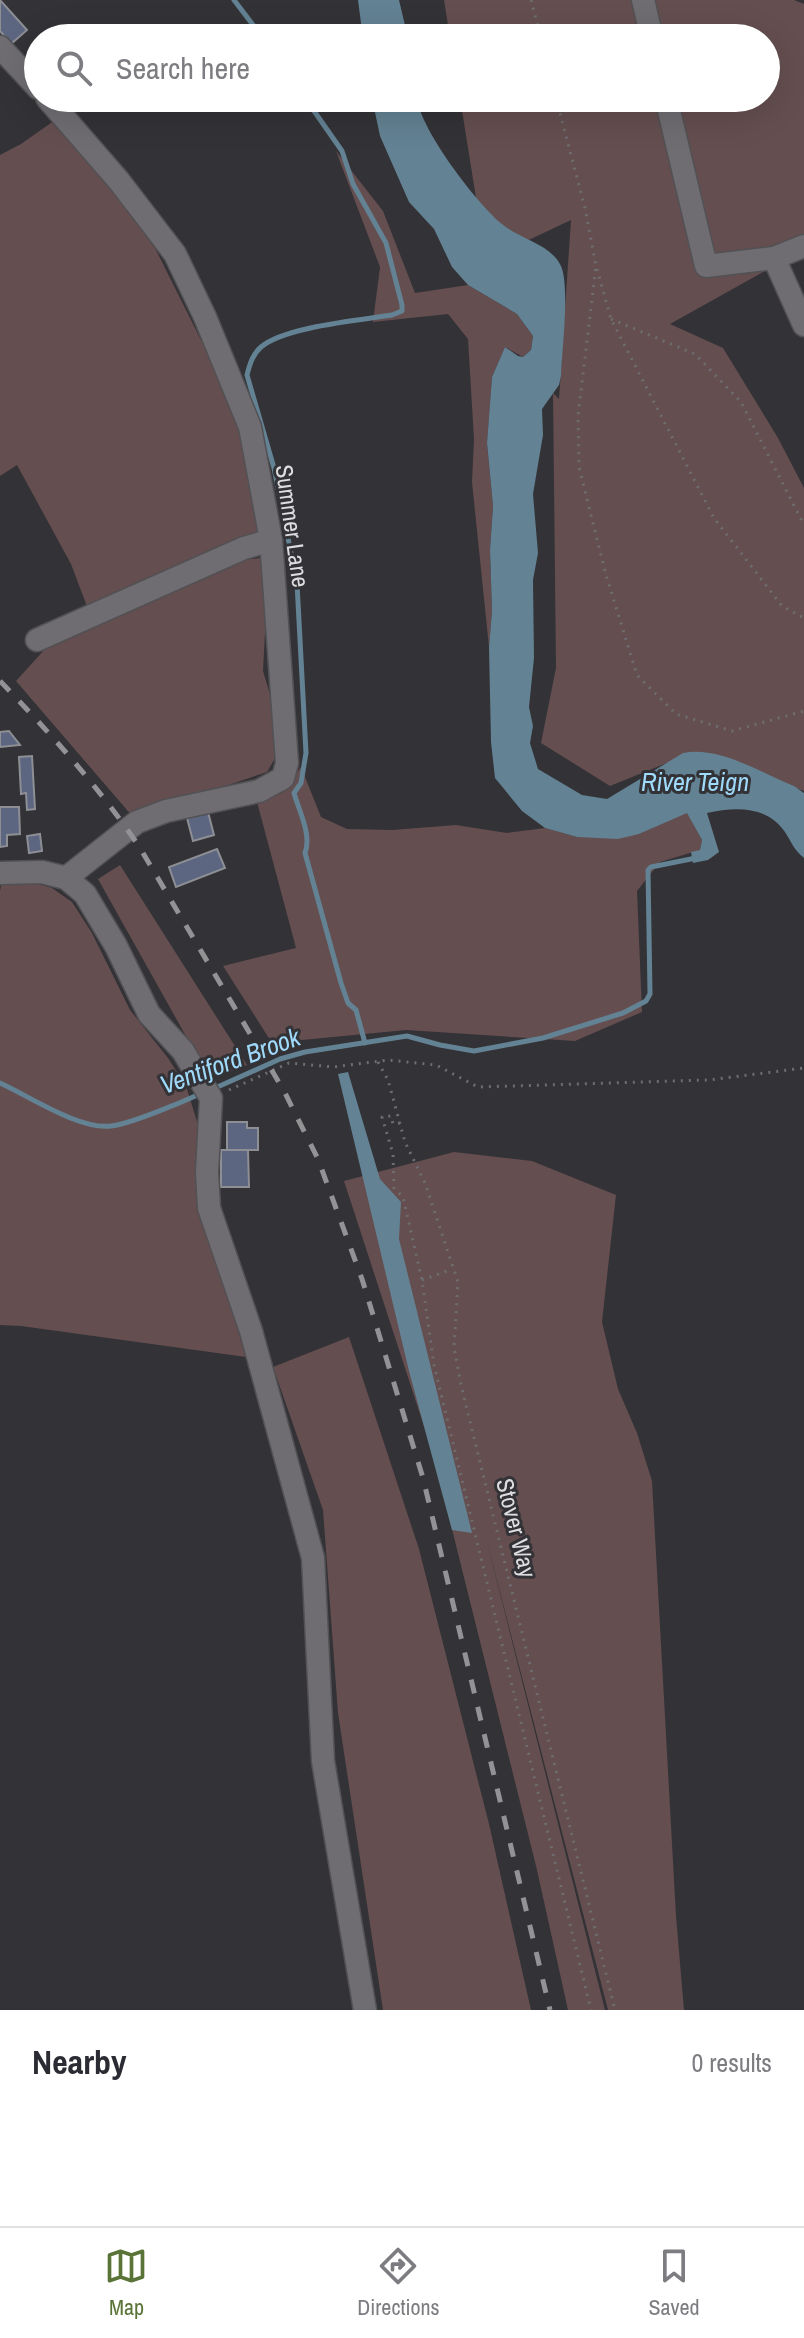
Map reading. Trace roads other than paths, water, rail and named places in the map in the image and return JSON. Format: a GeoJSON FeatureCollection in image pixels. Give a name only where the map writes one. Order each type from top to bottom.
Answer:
{"type":"FeatureCollection","features":[{"type":"Feature","properties":{"kind":"street"},"geometry":{"type":"LineString","coordinates":[[643,0],[649,24]]}},
{"type":"Feature","properties":{"kind":"street"},"geometry":{"type":"LineString","coordinates":[[0,47],[24,73]]}},
{"type":"Feature","properties":{"kind":"street","name":"Summer Lane"},"geometry":{"type":"LineString","coordinates":[[59,112],[119,181],[175,254],[205,317],[250,427],[271,540],[287,763],[283,778],[259,791],[166,811],[137,822],[66,878]]}},
{"type":"Feature","properties":{"kind":"street"},"geometry":{"type":"LineString","coordinates":[[669,112],[706,266],[774,258],[804,246]]}},
{"type":"Feature","properties":{"kind":"street"},"geometry":{"type":"LineString","coordinates":[[774,258],[804,325]]}},
{"type":"Feature","properties":{"kind":"street"},"geometry":{"type":"LineString","coordinates":[[37,640],[244,548],[271,540]]}},
{"type":"Feature","properties":{"kind":"street"},"geometry":{"type":"LineString","coordinates":[[0,873],[42,872],[66,878],[85,894],[116,946],[149,1014],[183,1051],[207,1090],[209,1208],[251,1331],[313,1558],[323,1761],[365,2010]]}},
{"type":"Feature","properties":{"kind":"water"},"geometry":{"type":"Polygon","coordinates":[[[358,0],[399,0],[405,24],[361,24],[358,0]]]}},
{"type":"Feature","properties":{"kind":"water","name":"River Teign"},"geometry":{"type":"Polygon","coordinates":[[[375,112],[420,112],[451,165],[491,214],[509,229],[550,252],[561,266],[564,276],[561,376],[559,385],[542,409],[543,435],[533,494],[538,553],[533,580],[534,658],[529,707],[533,726],[530,743],[538,769],[582,795],[607,799],[683,753],[711,753],[726,757],[804,793],[804,858],[777,823],[759,813],[739,809],[707,813],[719,852],[708,860],[693,863],[691,852],[700,850],[702,840],[687,813],[639,834],[618,839],[577,837],[545,828],[522,811],[495,778],[489,647],[493,506],[487,443],[492,377],[505,347],[523,357],[531,350],[533,336],[517,314],[468,285],[452,267],[434,229],[409,202],[380,136],[375,112]]]}},
{"type":"Feature","properties":{"kind":"water"},"geometry":{"type":"Polygon","coordinates":[[[348,1072],[380,1179],[401,1202],[399,1239],[472,1533],[452,1530],[409,1371],[338,1074],[348,1072]]]}},
{"type":"Feature","properties":{"kind":"waterway"},"geometry":{"type":"LineString","coordinates":[[234,0],[252,24]]}},
{"type":"Feature","properties":{"kind":"waterway"},"geometry":{"type":"LineString","coordinates":[[315,112],[342,151],[353,184],[386,243],[402,311],[323,325],[272,340],[256,353],[247,375],[274,468],[297,583],[306,753],[301,783],[294,793],[306,831],[305,853],[341,983],[348,1003],[356,1010],[365,1043]]}},
{"type":"Feature","properties":{"kind":"waterway","name":"Ventiford Brook"},"geometry":{"type":"LineString","coordinates":[[213,1089],[280,1059],[305,1052],[407,1036],[474,1051],[543,1038],[623,1013],[646,1001],[650,994],[648,870],[696,858]]}},
{"type":"Feature","properties":{"kind":"waterway","name":"Ventiford Brook"},"geometry":{"type":"LineString","coordinates":[[0,1083],[69,1118],[98,1126],[130,1121],[200,1094]]}},
{"type":"Feature","properties":{"kind":"railway"},"geometry":{"type":"LineString","coordinates":[[0,681],[74,762],[140,848],[284,1091],[318,1159],[362,1279],[423,1478],[550,2010]]}}]}
